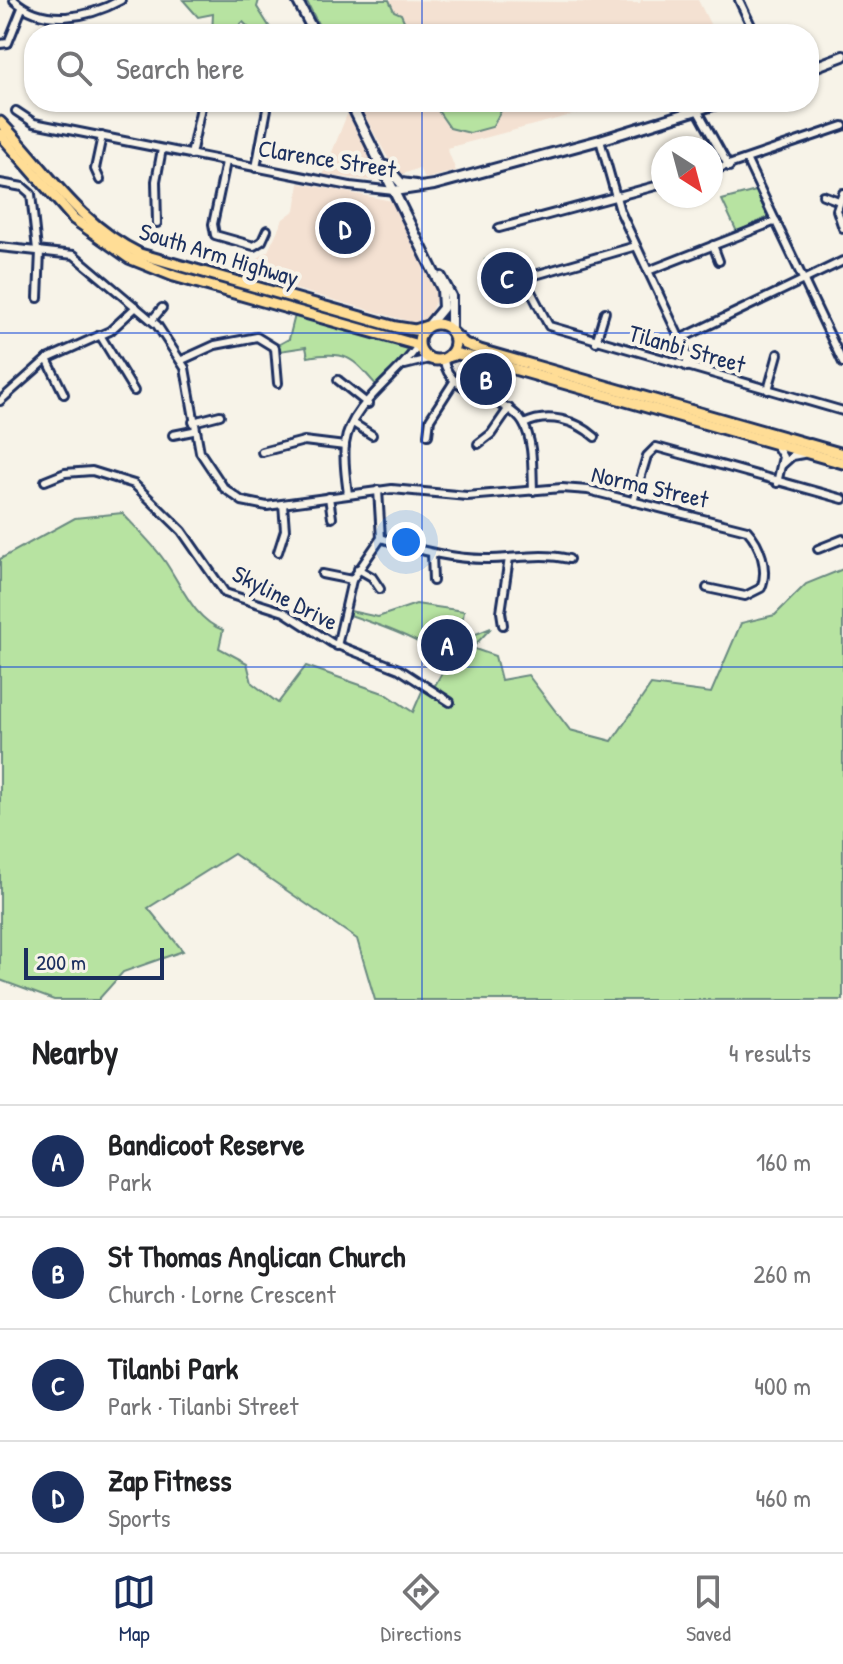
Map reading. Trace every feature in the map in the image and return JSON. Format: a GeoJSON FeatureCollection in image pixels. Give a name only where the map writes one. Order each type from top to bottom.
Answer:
{"type":"FeatureCollection","features":[{"type":"Feature","properties":{"kind":"main road"},"geometry":{"type":"LineString","coordinates":[[297,0],[310,24]]}},
{"type":"Feature","properties":{"kind":"main road"},"geometry":{"type":"LineString","coordinates":[[819,65],[843,56]]}},
{"type":"Feature","properties":{"kind":"main road"},"geometry":{"type":"LineString","coordinates":[[355,112],[435,270],[450,293],[454,346],[446,358]]}},
{"type":"Feature","properties":{"kind":"main road","name":"Clarence Street"},"geometry":{"type":"LineString","coordinates":[[394,191],[434,185],[695,112]]}},
{"type":"Feature","properties":{"kind":"main road","name":"South Arm Highway"},"geometry":{"type":"LineString","coordinates":[[0,122],[79,212],[111,239],[140,254],[180,268],[396,327],[415,330],[428,326]]}},
{"type":"Feature","properties":{"kind":"main road","name":"South Arm Highway"},"geometry":{"type":"LineString","coordinates":[[0,134],[74,219],[129,258],[174,276],[418,345]]}},
{"type":"Feature","properties":{"kind":"main road"},"geometry":{"type":"LineString","coordinates":[[377,156],[403,184],[434,185]]}},
{"type":"Feature","properties":{"kind":"main road"},"geometry":{"type":"LineString","coordinates":[[404,208],[408,197],[434,185]]}},
{"type":"Feature","properties":{"kind":"main road"},"geometry":{"type":"LineString","coordinates":[[435,270],[444,301],[441,311],[418,345],[429,359],[471,357],[843,463]]}},
{"type":"Feature","properties":{"kind":"main road"},"geometry":{"type":"LineString","coordinates":[[428,326],[442,324],[465,344],[480,350],[843,454]]}},
{"type":"Feature","properties":{"kind":"street"},"geometry":{"type":"LineString","coordinates":[[14,0],[22,8],[60,18],[121,0]]}},
{"type":"Feature","properties":{"kind":"street"},"geometry":{"type":"LineString","coordinates":[[739,0],[750,24]]}},
{"type":"Feature","properties":{"kind":"street"},"geometry":{"type":"LineString","coordinates":[[94,1],[97,9]]}},
{"type":"Feature","properties":{"kind":"street"},"geometry":{"type":"LineString","coordinates":[[0,44],[8,43],[22,8]]}},
{"type":"Feature","properties":{"kind":"street","name":"Clarence Street"},"geometry":{"type":"LineString","coordinates":[[16,111],[34,123],[256,168],[394,191]]}},
{"type":"Feature","properties":{"kind":"street"},"geometry":{"type":"LineString","coordinates":[[191,155],[200,112]]}},
{"type":"Feature","properties":{"kind":"street"},"geometry":{"type":"LineString","coordinates":[[256,168],[266,112]]}},
{"type":"Feature","properties":{"kind":"street"},"geometry":{"type":"LineString","coordinates":[[699,112],[729,167]]}},
{"type":"Feature","properties":{"kind":"street"},"geometry":{"type":"LineString","coordinates":[[723,168],[843,126]]}},
{"type":"Feature","properties":{"kind":"street"},"geometry":{"type":"LineString","coordinates":[[100,180],[95,169],[102,136]]}},
{"type":"Feature","properties":{"kind":"street"},"geometry":{"type":"LineString","coordinates":[[600,140],[615,197],[689,358],[687,367]]}},
{"type":"Feature","properties":{"kind":"street"},"geometry":{"type":"LineString","coordinates":[[157,223],[156,181],[162,149]]}},
{"type":"Feature","properties":{"kind":"street"},"geometry":{"type":"LineString","coordinates":[[747,161],[843,363]]}},
{"type":"Feature","properties":{"kind":"street"},"geometry":{"type":"LineString","coordinates":[[226,162],[213,224],[215,235],[254,246],[262,241],[267,230]]}},
{"type":"Feature","properties":{"kind":"street"},"geometry":{"type":"LineString","coordinates":[[367,188],[380,182],[383,170]]}},
{"type":"Feature","properties":{"kind":"street"},"geometry":{"type":"LineString","coordinates":[[0,183],[23,187],[31,194],[38,250],[38,298]]}},
{"type":"Feature","properties":{"kind":"street"},"geometry":{"type":"LineString","coordinates":[[499,228],[651,187]]}},
{"type":"Feature","properties":{"kind":"street"},"geometry":{"type":"LineString","coordinates":[[843,193],[837,215],[843,228]]}},
{"type":"Feature","properties":{"kind":"street"},"geometry":{"type":"LineString","coordinates":[[823,195],[839,201]]}},
{"type":"Feature","properties":{"kind":"street"},"geometry":{"type":"LineString","coordinates":[[648,271],[776,221]]}},
{"type":"Feature","properties":{"kind":"street"},"geometry":{"type":"LineString","coordinates":[[713,245],[719,261]]}},
{"type":"Feature","properties":{"kind":"street","name":"Tilanbi Street"},"geometry":{"type":"LineString","coordinates":[[636,246],[527,279],[551,329],[843,411]]}},
{"type":"Feature","properties":{"kind":"street","name":"Norma Street"},"geometry":{"type":"LineString","coordinates":[[0,247],[74,255],[152,320],[182,360],[191,389],[193,431],[203,457],[231,495],[254,505],[283,504],[378,490],[402,489],[467,496],[580,488],[678,515],[737,525],[751,534],[759,548],[765,572],[761,588],[745,596],[707,588]]}},
{"type":"Feature","properties":{"kind":"street"},"geometry":{"type":"LineString","coordinates":[[680,339],[843,261]]}},
{"type":"Feature","properties":{"kind":"street"},"geometry":{"type":"LineString","coordinates":[[0,401],[47,359],[120,324],[136,307]]}},
{"type":"Feature","properties":{"kind":"street"},"geometry":{"type":"LineString","coordinates":[[152,320],[162,308]]}},
{"type":"Feature","properties":{"kind":"street","name":"Tilanbi Street"},"geometry":{"type":"LineString","coordinates":[[596,342],[605,312]]}},
{"type":"Feature","properties":{"kind":"street"},"geometry":{"type":"LineString","coordinates":[[100,335],[134,391]]}},
{"type":"Feature","properties":{"kind":"street"},"geometry":{"type":"LineString","coordinates":[[182,360],[215,345],[257,337],[275,348],[278,383]]}},
{"type":"Feature","properties":{"kind":"street"},"geometry":{"type":"LineString","coordinates":[[348,494],[345,446],[353,423],[418,345]]}},
{"type":"Feature","properties":{"kind":"street","name":"Tilanbi Street"},"geometry":{"type":"LineString","coordinates":[[768,390],[778,354]]}},
{"type":"Feature","properties":{"kind":"street"},"geometry":{"type":"LineString","coordinates":[[446,358],[446,372],[455,380],[509,408],[524,424],[529,439],[533,491]]}},
{"type":"Feature","properties":{"kind":"street"},"geometry":{"type":"LineString","coordinates":[[47,359],[64,394]]}},
{"type":"Feature","properties":{"kind":"street"},"geometry":{"type":"LineString","coordinates":[[401,368],[429,359]]}},
{"type":"Feature","properties":{"kind":"street"},"geometry":{"type":"LineString","coordinates":[[338,380],[368,404]]}},
{"type":"Feature","properties":{"kind":"street"},"geometry":{"type":"LineString","coordinates":[[428,435],[430,419],[455,380]]}},
{"type":"Feature","properties":{"kind":"street"},"geometry":{"type":"LineString","coordinates":[[478,444],[491,434],[509,408]]}},
{"type":"Feature","properties":{"kind":"street"},"geometry":{"type":"LineString","coordinates":[[193,422],[220,415]]}},
{"type":"Feature","properties":{"kind":"street"},"geometry":{"type":"LineString","coordinates":[[524,424],[539,418],[555,418],[582,427],[595,437]]}},
{"type":"Feature","properties":{"kind":"street"},"geometry":{"type":"LineString","coordinates":[[353,423],[372,435]]}},
{"type":"Feature","properties":{"kind":"street"},"geometry":{"type":"LineString","coordinates":[[173,435],[193,431]]}},
{"type":"Feature","properties":{"kind":"street"},"geometry":{"type":"LineString","coordinates":[[262,452],[304,441],[345,446]]}},
{"type":"Feature","properties":{"kind":"street"},"geometry":{"type":"LineString","coordinates":[[773,443],[782,452],[777,483]]}},
{"type":"Feature","properties":{"kind":"street"},"geometry":{"type":"LineString","coordinates":[[633,502],[647,456],[656,447],[843,499]]}},
{"type":"Feature","properties":{"kind":"street"},"geometry":{"type":"LineString","coordinates":[[782,465],[792,456],[808,453]]}},
{"type":"Feature","properties":{"kind":"street","name":"Skyline Drive"},"geometry":{"type":"LineString","coordinates":[[45,481],[65,473],[92,471],[134,484],[182,531],[225,593],[279,610],[337,646],[391,665],[450,702]]}},
{"type":"Feature","properties":{"kind":"street"},"geometry":{"type":"LineString","coordinates":[[337,646],[352,580],[381,538],[378,490]]}},
{"type":"Feature","properties":{"kind":"street"},"geometry":{"type":"LineString","coordinates":[[329,497],[332,518]]}},
{"type":"Feature","properties":{"kind":"street"},"geometry":{"type":"LineString","coordinates":[[278,552],[285,530],[283,504]]}},
{"type":"Feature","properties":{"kind":"street"},"geometry":{"type":"LineString","coordinates":[[381,538],[432,553],[509,558],[551,554],[569,559]]}},
{"type":"Feature","properties":{"kind":"street"},"geometry":{"type":"LineString","coordinates":[[818,549],[843,539]]}},
{"type":"Feature","properties":{"kind":"street"},"geometry":{"type":"LineString","coordinates":[[432,553],[433,581]]}},
{"type":"Feature","properties":{"kind":"street"},"geometry":{"type":"LineString","coordinates":[[503,625],[501,612],[509,558]]}},
{"type":"Feature","properties":{"kind":"street"},"geometry":{"type":"LineString","coordinates":[[358,569],[372,577],[380,589]]}},
{"type":"Feature","properties":{"kind":"street"},"geometry":{"type":"LineString","coordinates":[[322,574],[352,580]]}},
{"type":"Feature","properties":{"kind":"shaded area"},"geometry":{"type":"Polygon","coordinates":[[[389,0],[640,3],[641,0],[698,0],[710,24],[406,24],[401,14],[394,11],[389,0]]]}},
{"type":"Feature","properties":{"kind":"shaded area"},"geometry":{"type":"Polygon","coordinates":[[[348,112],[378,171],[375,181],[323,175],[348,112]]]}},
{"type":"Feature","properties":{"kind":"shaded area"},"geometry":{"type":"Polygon","coordinates":[[[363,112],[582,112],[447,148],[456,171],[425,179],[419,168],[401,175],[395,171],[363,112]]]}},
{"type":"Feature","properties":{"kind":"shaded area"},"geometry":{"type":"Polygon","coordinates":[[[299,183],[392,201],[438,294],[429,317],[418,324],[253,277],[258,258],[268,251],[283,219],[295,210],[299,183]]]}},
{"type":"Feature","properties":{"kind":"green space"},"geometry":{"type":"Polygon","coordinates":[[[183,0],[259,0],[257,7],[268,24],[212,24],[213,14],[198,17],[183,0]]]}},
{"type":"Feature","properties":{"kind":"green space"},"geometry":{"type":"Polygon","coordinates":[[[306,0],[389,0],[406,24],[318,24],[306,0]]]}},
{"type":"Feature","properties":{"kind":"green space"},"geometry":{"type":"Polygon","coordinates":[[[439,112],[500,112],[492,127],[470,133],[450,128],[439,112]]]}},
{"type":"Feature","properties":{"kind":"green space"},"geometry":{"type":"Polygon","coordinates":[[[756,191],[768,217],[737,232],[723,200],[756,191]]]}},
{"type":"Feature","properties":{"kind":"green space"},"geometry":{"type":"Polygon","coordinates":[[[502,255],[522,275],[523,289],[504,299],[485,260],[502,255]]]}},
{"type":"Feature","properties":{"kind":"green space"},"geometry":{"type":"Polygon","coordinates":[[[295,315],[412,348],[377,386],[348,358],[332,355],[308,357],[306,347],[280,351],[278,345],[289,339],[295,315]]]}},
{"type":"Feature","properties":{"kind":"green space"},"geometry":{"type":"Polygon","coordinates":[[[122,513],[159,554],[196,609],[223,630],[219,648],[247,663],[252,683],[278,703],[306,666],[386,694],[413,712],[423,689],[434,687],[447,664],[441,656],[418,642],[350,615],[350,611],[378,617],[416,604],[464,611],[461,630],[466,638],[491,628],[472,648],[495,656],[501,680],[528,675],[570,730],[612,741],[651,685],[711,693],[741,623],[775,615],[806,584],[843,569],[843,1000],[375,1000],[357,939],[234,854],[148,908],[183,951],[123,972],[98,1000],[54,1000],[0,980],[0,559],[75,518],[122,513]]]}},
{"type":"Feature","properties":{"kind":"place","name":"Zap Fitness"},"geometry":{"type":"Point","coordinates":[345,228]}},
{"type":"Feature","properties":{"kind":"place","name":"Tilanbi Park"},"geometry":{"type":"Point","coordinates":[507,278]}},
{"type":"Feature","properties":{"kind":"place","name":"St Thomas Anglican Church"},"geometry":{"type":"Point","coordinates":[486,379]}},
{"type":"Feature","properties":{"kind":"place","name":"Bandicoot Reserve"},"geometry":{"type":"Point","coordinates":[447,645]}}]}
